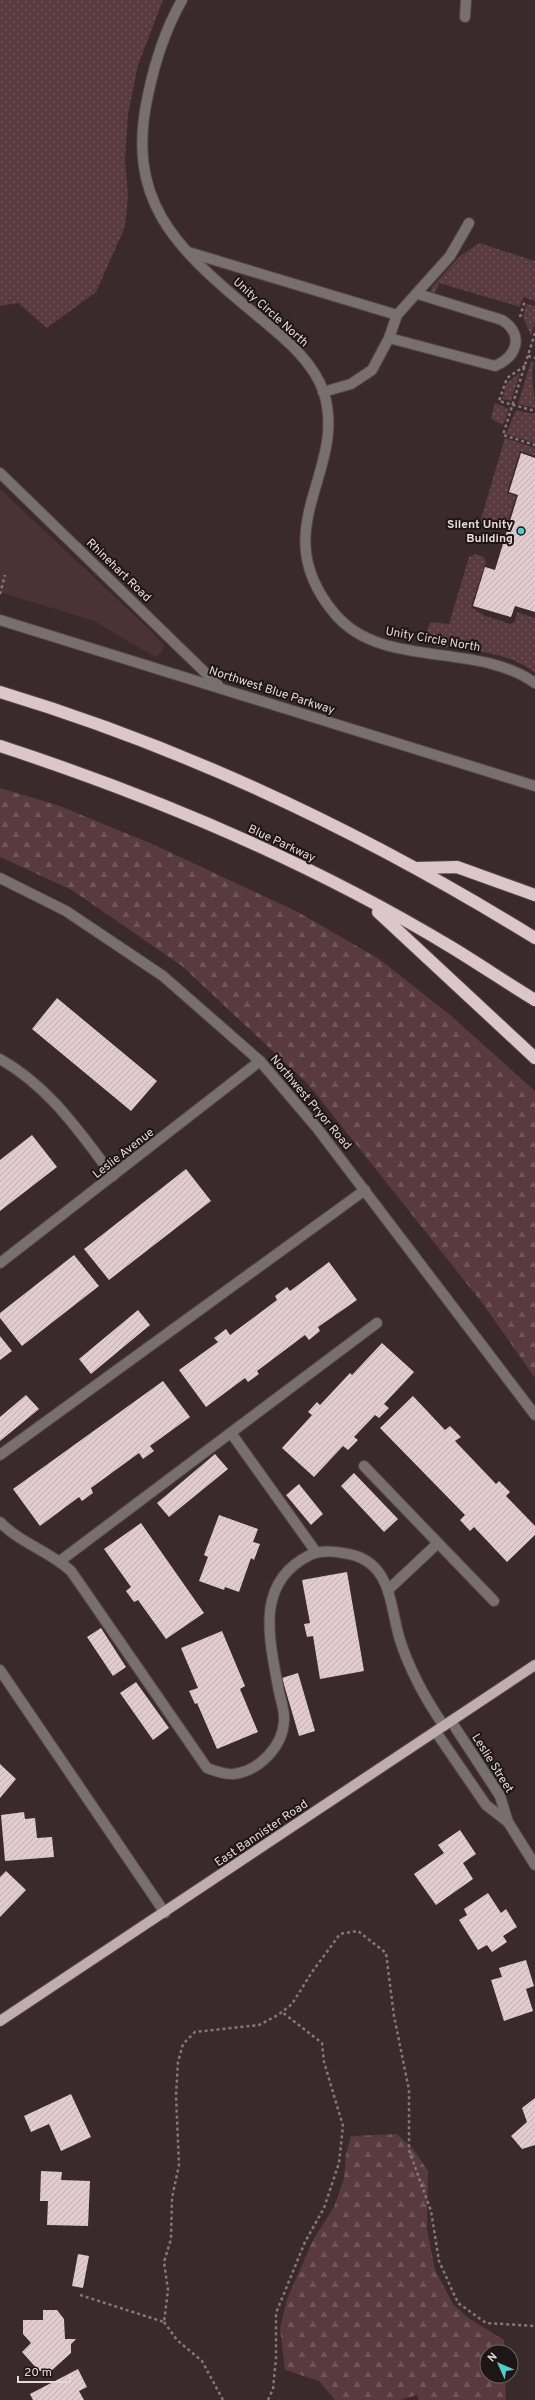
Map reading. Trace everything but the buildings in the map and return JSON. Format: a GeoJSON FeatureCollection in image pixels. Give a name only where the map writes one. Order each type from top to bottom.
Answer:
{"type":"FeatureCollection","features":[{"type":"Feature","properties":{"kind":"highway"},"geometry":{"type":"LineString","coordinates":[[0,692],[63,711],[181,756],[288,803],[416,868],[470,898],[535,938]]}},
{"type":"Feature","properties":{"kind":"highway","name":"Blue Parkway"},"geometry":{"type":"LineString","coordinates":[[0,746],[66,768],[168,806],[277,855],[363,899],[450,947],[535,1000]]}},
{"type":"Feature","properties":{"kind":"highway"},"geometry":{"type":"LineString","coordinates":[[416,868],[457,867],[535,895]]}},
{"type":"Feature","properties":{"kind":"highway"},"geometry":{"type":"LineString","coordinates":[[363,899],[535,1058]]}},
{"type":"Feature","properties":{"kind":"main road","name":"East Bannister Road"},"geometry":{"type":"LineString","coordinates":[[0,2021],[165,1913],[535,1665]]}},
{"type":"Feature","properties":{"kind":"street","name":"Unity Circle North"},"geometry":{"type":"LineString","coordinates":[[182,0],[162,40],[154,66],[142,120],[144,176],[157,210],[186,252],[216,281],[286,340],[308,364],[323,392],[326,407],[326,437],[324,456],[305,527],[305,547],[311,573],[334,613],[354,631],[372,641],[388,646],[487,662],[517,672],[535,683]]}},
{"type":"Feature","properties":{"kind":"street"},"geometry":{"type":"LineString","coordinates":[[465,18],[466,0]]}},
{"type":"Feature","properties":{"kind":"street"},"geometry":{"type":"LineString","coordinates":[[323,392],[351,384],[362,379],[372,370],[389,338],[397,315],[418,294],[450,256],[469,223]]}},
{"type":"Feature","properties":{"kind":"street"},"geometry":{"type":"LineString","coordinates":[[186,252],[397,315]]}},
{"type":"Feature","properties":{"kind":"street"},"geometry":{"type":"LineString","coordinates":[[389,338],[495,366],[506,362],[514,350],[516,337],[511,326],[502,320],[418,294]]}},
{"type":"Feature","properties":{"kind":"street","name":"Rhinehart Road"},"geometry":{"type":"LineString","coordinates":[[0,473],[220,686]]}},
{"type":"Feature","properties":{"kind":"street","name":"Northwest Blue Parkway"},"geometry":{"type":"LineString","coordinates":[[0,620],[220,686],[418,751],[535,786]]}},
{"type":"Feature","properties":{"kind":"street","name":"Northwest Pryor Road"},"geometry":{"type":"LineString","coordinates":[[0,878],[66,911],[163,976],[260,1061],[317,1128],[535,1415]]}},
{"type":"Feature","properties":{"kind":"street"},"geometry":{"type":"LineString","coordinates":[[0,1059],[17,1069],[55,1101],[113,1176]]}},
{"type":"Feature","properties":{"kind":"street","name":"Leslie Avenue"},"geometry":{"type":"LineString","coordinates":[[0,1263],[260,1061]]}},
{"type":"Feature","properties":{"kind":"street"},"geometry":{"type":"LineString","coordinates":[[0,1455],[365,1190]]}},
{"type":"Feature","properties":{"kind":"street"},"geometry":{"type":"LineString","coordinates":[[60,1561],[378,1323]]}},
{"type":"Feature","properties":{"kind":"street"},"geometry":{"type":"LineString","coordinates":[[231,1433],[316,1552]]}},
{"type":"Feature","properties":{"kind":"street"},"geometry":{"type":"LineString","coordinates":[[364,1466],[494,1601]]}},
{"type":"Feature","properties":{"kind":"street"},"geometry":{"type":"LineString","coordinates":[[0,1522],[11,1533],[60,1561],[71,1571],[207,1768],[233,1774],[255,1765],[274,1751],[281,1735],[284,1721],[268,1615],[273,1591],[291,1568],[316,1552],[356,1554],[378,1570],[389,1589],[400,1640],[415,1678],[428,1704],[444,1726]]}},
{"type":"Feature","properties":{"kind":"street"},"geometry":{"type":"LineString","coordinates":[[389,1589],[438,1543]]}},
{"type":"Feature","properties":{"kind":"street"},"geometry":{"type":"LineString","coordinates":[[0,1670],[165,1913]]}},
{"type":"Feature","properties":{"kind":"street","name":"Leslie Street"},"geometry":{"type":"LineString","coordinates":[[444,1726],[486,1805],[508,1822]]}},
{"type":"Feature","properties":{"kind":"street","name":"Leslie Street"},"geometry":{"type":"LineString","coordinates":[[444,1726],[500,1796],[508,1822],[535,1865]]}},
{"type":"Feature","properties":{"kind":"path"},"geometry":{"type":"LineString","coordinates":[[535,333],[503,436],[535,445]]}},
{"type":"Feature","properties":{"kind":"path"},"geometry":{"type":"LineString","coordinates":[[528,356],[535,358]]}},
{"type":"Feature","properties":{"kind":"path"},"geometry":{"type":"LineString","coordinates":[[525,366],[507,378],[498,401],[535,411]]}},
{"type":"Feature","properties":{"kind":"path"},"geometry":{"type":"LineString","coordinates":[[0,594],[5,575]]}},
{"type":"Feature","properties":{"kind":"path"},"geometry":{"type":"LineString","coordinates":[[164,2322],[168,2290],[164,2262],[171,2239],[172,2198],[179,2165],[176,2095],[178,2062],[183,2044],[195,2032],[259,2025],[282,2012],[292,2004],[312,1972],[340,1934],[358,1931],[386,1953],[394,2016],[409,2090],[409,2150],[431,2211],[439,2261],[458,2303],[486,2323],[535,2326]]}},
{"type":"Feature","properties":{"kind":"path"},"geometry":{"type":"LineString","coordinates":[[268,2400],[273,2389],[276,2358],[276,2312],[305,2242],[324,2208],[339,2163],[343,2126],[324,2062],[322,2043],[282,2012]]}},
{"type":"Feature","properties":{"kind":"path"},"geometry":{"type":"LineString","coordinates":[[80,2295],[164,2322],[177,2340],[202,2361],[223,2400]]}},
{"type":"Feature","properties":{"kind":"shaded area"},"geometry":{"type":"Polygon","coordinates":[[[0,489],[153,633],[164,646],[161,653],[155,657],[94,621],[0,592],[0,489]]]}},
{"type":"Feature","properties":{"kind":"green space"},"geometry":{"type":"Polygon","coordinates":[[[0,0],[163,0],[138,65],[128,114],[125,160],[128,196],[125,227],[96,292],[47,328],[18,303],[0,306],[0,0]]]}},
{"type":"Feature","properties":{"kind":"green space"},"geometry":{"type":"Polygon","coordinates":[[[479,243],[535,261],[535,301],[523,297],[520,307],[439,283],[434,295],[430,294],[432,287],[460,256],[479,243]]]}},
{"type":"Feature","properties":{"kind":"green space"},"geometry":{"type":"Polygon","coordinates":[[[526,304],[535,306],[535,322],[531,336],[523,317],[526,304]]]}},
{"type":"Feature","properties":{"kind":"green space"},"geometry":{"type":"Polygon","coordinates":[[[531,361],[534,362],[533,380],[535,408],[518,404],[531,361]]]}},
{"type":"Feature","properties":{"kind":"green space"},"geometry":{"type":"Polygon","coordinates":[[[520,373],[511,401],[502,399],[507,383],[520,373]]]}},
{"type":"Feature","properties":{"kind":"green space"},"geometry":{"type":"Polygon","coordinates":[[[495,403],[509,409],[503,425],[491,419],[495,403]]]}},
{"type":"Feature","properties":{"kind":"green space"},"geometry":{"type":"Polygon","coordinates":[[[516,410],[535,414],[535,443],[506,434],[516,410]]]}},
{"type":"Feature","properties":{"kind":"green space"},"geometry":{"type":"Polygon","coordinates":[[[505,438],[535,448],[535,456],[520,451],[507,493],[516,496],[505,530],[480,522],[505,438]]]}},
{"type":"Feature","properties":{"kind":"green space"},"geometry":{"type":"Polygon","coordinates":[[[476,554],[484,557],[487,565],[485,564],[471,607],[485,616],[511,624],[515,621],[517,612],[535,618],[535,673],[513,660],[474,650],[435,646],[431,644],[427,638],[428,628],[431,622],[449,624],[469,557],[476,554]]]}},
{"type":"Feature","properties":{"kind":"green space"},"geometry":{"type":"Polygon","coordinates":[[[0,788],[57,805],[150,843],[298,912],[379,959],[449,1014],[535,1091],[535,1378],[483,1304],[308,1084],[182,966],[72,890],[0,857],[0,788]]]}},
{"type":"Feature","properties":{"kind":"green space"},"geometry":{"type":"Polygon","coordinates":[[[397,2134],[413,2149],[428,2171],[427,2229],[435,2270],[453,2304],[467,2317],[504,2340],[504,2344],[479,2344],[479,2384],[505,2384],[506,2400],[419,2400],[417,2395],[400,2400],[335,2400],[319,2381],[285,2370],[280,2328],[287,2299],[313,2240],[334,2207],[344,2179],[346,2154],[351,2136],[397,2134]]]}},
{"type":"Feature","properties":{"kind":"place","name":"Silent Unity Building"},"geometry":{"type":"Point","coordinates":[521,531]}}]}
